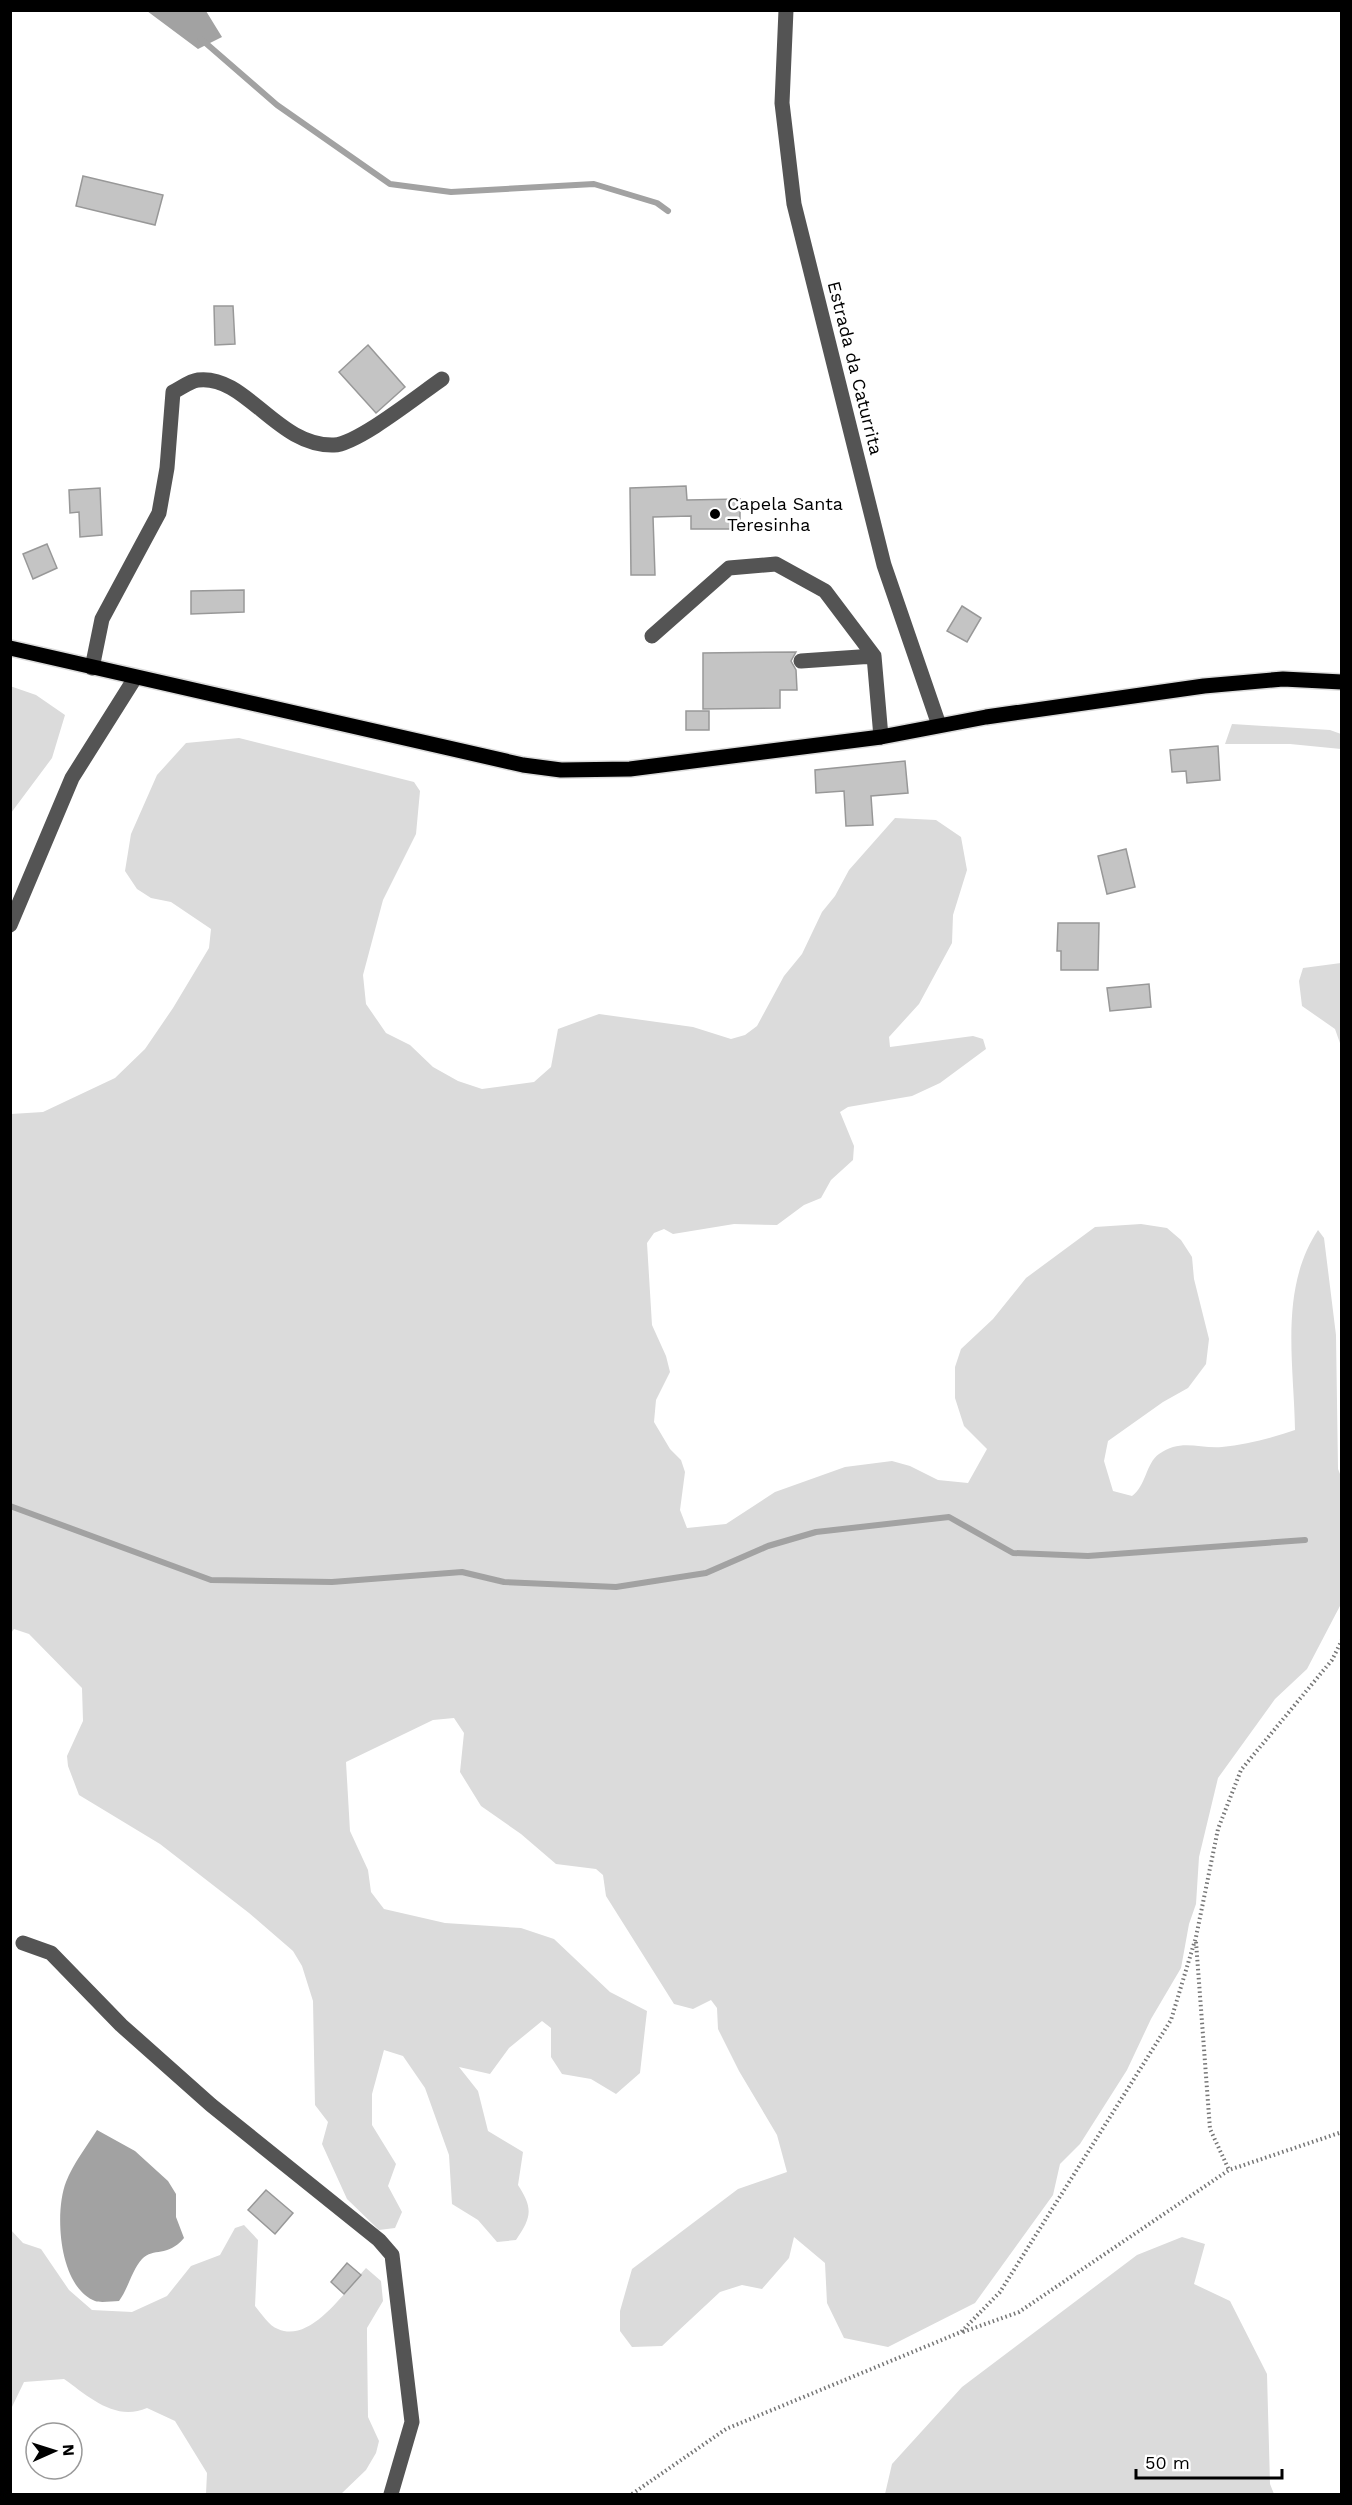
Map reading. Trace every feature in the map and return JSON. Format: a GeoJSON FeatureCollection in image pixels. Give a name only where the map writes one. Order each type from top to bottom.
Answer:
{"type":"FeatureCollection","features":[{"type":"Feature","properties":{"kind":"main road"},"geometry":{"type":"LineString","coordinates":[[10,648],[523,765],[561,770],[630,769],[881,737],[939,725],[1204,686],[1283,680],[1341,682]]}},
{"type":"Feature","properties":{"kind":"street","name":"Estrada da Caturrita"},"geometry":{"type":"LineString","coordinates":[[786,10],[782,103],[794,204],[884,566],[939,725]]}},
{"type":"Feature","properties":{"kind":"street"},"geometry":{"type":"LineString","coordinates":[[92,668],[102,619],[159,513],[173,392],[197,380],[224,382],[301,440],[336,445],[365,432],[442,378]]}},
{"type":"Feature","properties":{"kind":"street"},"geometry":{"type":"LineString","coordinates":[[652,636],[729,568],[776,564],[825,591],[874,656],[881,737]]}},
{"type":"Feature","properties":{"kind":"street"},"geometry":{"type":"LineString","coordinates":[[801,661],[874,656]]}},
{"type":"Feature","properties":{"kind":"street"},"geometry":{"type":"LineString","coordinates":[[10,925],[72,778],[135,678]]}},
{"type":"Feature","properties":{"kind":"street"},"geometry":{"type":"LineString","coordinates":[[23,1943],[51,1953],[121,2025],[211,2105],[379,2240],[392,2255],[397,2272],[412,2422],[391,2494]]}},
{"type":"Feature","properties":{"kind":"path"},"geometry":{"type":"LineString","coordinates":[[961,2332],[1000,2292],[1171,2020],[1196,1937],[1218,1829],[1241,1770],[1332,1660],[1341,1640]]}},
{"type":"Feature","properties":{"kind":"path"},"geometry":{"type":"LineString","coordinates":[[1196,1937],[1210,2129],[1229,2170]]}},
{"type":"Feature","properties":{"kind":"path"},"geometry":{"type":"LineString","coordinates":[[632,2494],[726,2429],[961,2332],[1019,2312],[1229,2170],[1341,2132]]}},
{"type":"Feature","properties":{"kind":"shaded area"},"geometry":{"type":"Polygon","coordinates":[[[147,11],[206,11],[222,37],[198,49],[147,11]]]}},
{"type":"Feature","properties":{"kind":"shaded area"},"geometry":{"type":"Polygon","coordinates":[[[10,686],[36,695],[65,715],[52,758],[11,813],[10,686]]]}},
{"type":"Feature","properties":{"kind":"shaded area"},"geometry":{"type":"Polygon","coordinates":[[[1232,724],[1330,730],[1341,734],[1341,749],[1290,744],[1225,744],[1232,724]]]}},
{"type":"Feature","properties":{"kind":"shaded area"},"geometry":{"type":"Polygon","coordinates":[[[239,738],[414,782],[420,791],[416,834],[383,900],[363,975],[366,1004],[386,1033],[410,1045],[433,1067],[458,1081],[482,1089],[534,1082],[551,1067],[558,1029],[599,1014],[693,1027],[731,1039],[745,1035],[757,1026],[784,976],[802,954],[822,912],[835,896],[849,870],[895,818],[936,820],[961,837],[967,870],[953,915],[952,943],[919,1004],[889,1037],[890,1047],[973,1036],[983,1039],[986,1049],[940,1083],[912,1096],[848,1107],[840,1112],[854,1146],[853,1160],[831,1180],[821,1198],[804,1205],[777,1225],[734,1224],[673,1234],[664,1229],[654,1233],[647,1243],[652,1325],[666,1356],[670,1372],[656,1400],[654,1422],[670,1449],[681,1460],[685,1472],[680,1510],[687,1528],[726,1524],[775,1492],[845,1467],[892,1461],[910,1466],[938,1480],[968,1483],[987,1449],[964,1426],[955,1398],[955,1367],[961,1349],[993,1319],[1026,1278],[1095,1227],[1141,1224],[1167,1228],[1181,1240],[1192,1257],[1194,1279],[1209,1339],[1206,1364],[1188,1388],[1163,1402],[1108,1441],[1104,1461],[1113,1491],[1132,1496],[1137,1492],[1155,1458],[1175,1446],[1231,1446],[1259,1441],[1295,1430],[1293,1302],[1306,1253],[1318,1230],[1324,1238],[1336,1335],[1338,1469],[1342,1479],[1341,1604],[1307,1669],[1275,1699],[1218,1778],[1199,1857],[1196,1904],[1189,1924],[1181,1968],[1151,2019],[1127,2070],[1080,2144],[1060,2164],[1053,2195],[975,2303],[888,2347],[844,2338],[827,2303],[825,2263],[794,2237],[789,2258],[762,2289],[742,2285],[720,2292],[662,2346],[632,2347],[620,2331],[620,2311],[632,2269],[738,2189],[787,2172],[777,2135],[739,2071],[718,2029],[717,2008],[711,2000],[693,2009],[674,2004],[606,1896],[603,1875],[596,1869],[556,1864],[521,1834],[481,1806],[460,1772],[464,1733],[454,1718],[433,1720],[346,1762],[350,1831],[368,1870],[371,1892],[384,1909],[445,1923],[521,1928],[554,1939],[610,1992],[647,2011],[640,2073],[616,2094],[591,2079],[562,2074],[551,2057],[551,2028],[542,2021],[509,2048],[490,2074],[459,2067],[478,2091],[488,2131],[523,2152],[518,2185],[528,2206],[528,2219],[516,2240],[497,2242],[478,2220],[452,2204],[449,2155],[425,2088],[403,2056],[384,2050],[372,2094],[372,2125],[396,2164],[388,2186],[402,2212],[395,2228],[379,2230],[347,2199],[322,2144],[328,2122],[315,2105],[313,2001],[302,1966],[293,1951],[249,1913],[160,1844],[79,1795],[68,1766],[67,1756],[83,1721],[82,1688],[29,1634],[14,1629],[11,1633],[11,1114],[43,1112],[115,1078],[145,1049],[173,1008],[209,948],[211,929],[171,902],[151,898],[137,889],[125,871],[131,834],[157,775],[186,743],[239,738]]]}},
{"type":"Feature","properties":{"kind":"shaded area"},"geometry":{"type":"Polygon","coordinates":[[[1342,963],[1341,1046],[1335,1029],[1302,1006],[1299,981],[1303,968],[1342,963]]]}},
{"type":"Feature","properties":{"kind":"shaded area"},"geometry":{"type":"Polygon","coordinates":[[[97,2130],[135,2151],[168,2181],[176,2194],[176,2217],[184,2238],[172,2248],[151,2253],[142,2259],[119,2301],[97,2302],[83,2293],[74,2281],[67,2265],[60,2230],[62,2195],[66,2182],[97,2130]]]}},
{"type":"Feature","properties":{"kind":"shaded area"},"geometry":{"type":"Polygon","coordinates":[[[244,2225],[258,2240],[255,2306],[268,2322],[278,2329],[290,2332],[303,2329],[315,2322],[338,2301],[366,2268],[381,2281],[383,2301],[367,2328],[368,2417],[379,2441],[376,2453],[366,2470],[341,2494],[206,2494],[207,2473],[175,2421],[147,2408],[124,2412],[102,2405],[64,2379],[24,2382],[11,2409],[10,2229],[23,2243],[41,2249],[69,2290],[92,2310],[132,2312],[167,2296],[191,2266],[220,2255],[235,2228],[244,2225]]]}},
{"type":"Feature","properties":{"kind":"shaded area"},"geometry":{"type":"Polygon","coordinates":[[[1182,2237],[1205,2244],[1194,2284],[1230,2301],[1267,2374],[1270,2484],[1274,2494],[885,2494],[892,2464],[962,2387],[1137,2255],[1182,2237]]]}},
{"type":"Feature","properties":{"kind":"building"},"geometry":{"type":"Polygon","coordinates":[[[83,176],[163,195],[155,225],[76,206],[83,176]]]}},
{"type":"Feature","properties":{"kind":"building"},"geometry":{"type":"Polygon","coordinates":[[[214,306],[233,306],[235,344],[215,345],[214,306]]]}},
{"type":"Feature","properties":{"kind":"building"},"geometry":{"type":"Polygon","coordinates":[[[368,345],[405,387],[376,413],[339,372],[368,345]]]}},
{"type":"Feature","properties":{"kind":"building"},"geometry":{"type":"Polygon","coordinates":[[[686,486],[687,500],[740,499],[740,529],[691,529],[691,516],[653,517],[655,575],[631,575],[630,488],[686,486]]]}},
{"type":"Feature","properties":{"kind":"building"},"geometry":{"type":"Polygon","coordinates":[[[100,488],[102,535],[80,537],[79,512],[70,513],[69,490],[100,488]]]}},
{"type":"Feature","properties":{"kind":"building"},"geometry":{"type":"Polygon","coordinates":[[[47,544],[57,568],[33,579],[23,554],[47,544]]]}},
{"type":"Feature","properties":{"kind":"building"},"geometry":{"type":"Polygon","coordinates":[[[244,590],[244,612],[191,614],[191,591],[244,590]]]}},
{"type":"Feature","properties":{"kind":"building"},"geometry":{"type":"Polygon","coordinates":[[[962,606],[981,618],[967,642],[947,631],[962,606]]]}},
{"type":"Feature","properties":{"kind":"building"},"geometry":{"type":"Polygon","coordinates":[[[796,652],[791,661],[796,670],[797,690],[780,690],[780,708],[703,709],[703,653],[796,652]]]}},
{"type":"Feature","properties":{"kind":"building"},"geometry":{"type":"Polygon","coordinates":[[[686,711],[709,711],[709,730],[686,730],[686,711]]]}},
{"type":"Feature","properties":{"kind":"building"},"geometry":{"type":"Polygon","coordinates":[[[1218,746],[1220,780],[1187,783],[1186,771],[1172,772],[1170,750],[1218,746]]]}},
{"type":"Feature","properties":{"kind":"building"},"geometry":{"type":"Polygon","coordinates":[[[905,761],[908,793],[871,796],[873,825],[846,826],[844,791],[816,793],[815,770],[905,761]]]}},
{"type":"Feature","properties":{"kind":"building"},"geometry":{"type":"Polygon","coordinates":[[[1126,849],[1135,887],[1107,894],[1098,856],[1126,849]]]}},
{"type":"Feature","properties":{"kind":"building"},"geometry":{"type":"Polygon","coordinates":[[[1058,923],[1099,923],[1098,970],[1061,970],[1061,951],[1057,951],[1058,923]]]}},
{"type":"Feature","properties":{"kind":"building"},"geometry":{"type":"Polygon","coordinates":[[[1149,984],[1151,1007],[1110,1011],[1107,988],[1149,984]]]}},
{"type":"Feature","properties":{"kind":"building"},"geometry":{"type":"Polygon","coordinates":[[[266,2190],[293,2213],[275,2234],[248,2210],[266,2190]]]}},
{"type":"Feature","properties":{"kind":"building"},"geometry":{"type":"Polygon","coordinates":[[[347,2263],[361,2275],[344,2294],[331,2282],[347,2263]]]}},
{"type":"Feature","properties":{"kind":"waterway"},"geometry":{"type":"LineString","coordinates":[[201,39],[277,105],[390,184],[451,192],[594,184],[657,203],[668,211]]}},
{"type":"Feature","properties":{"kind":"waterway"},"geometry":{"type":"LineString","coordinates":[[10,1506],[211,1580],[332,1582],[462,1572],[504,1582],[616,1587],[706,1573],[768,1546],[816,1532],[949,1517],[1013,1553],[1088,1556],[1305,1540]]}},
{"type":"Feature","properties":{"kind":"place","name":"Capela Santa Teresinha"},"geometry":{"type":"Point","coordinates":[715,514]}}]}
